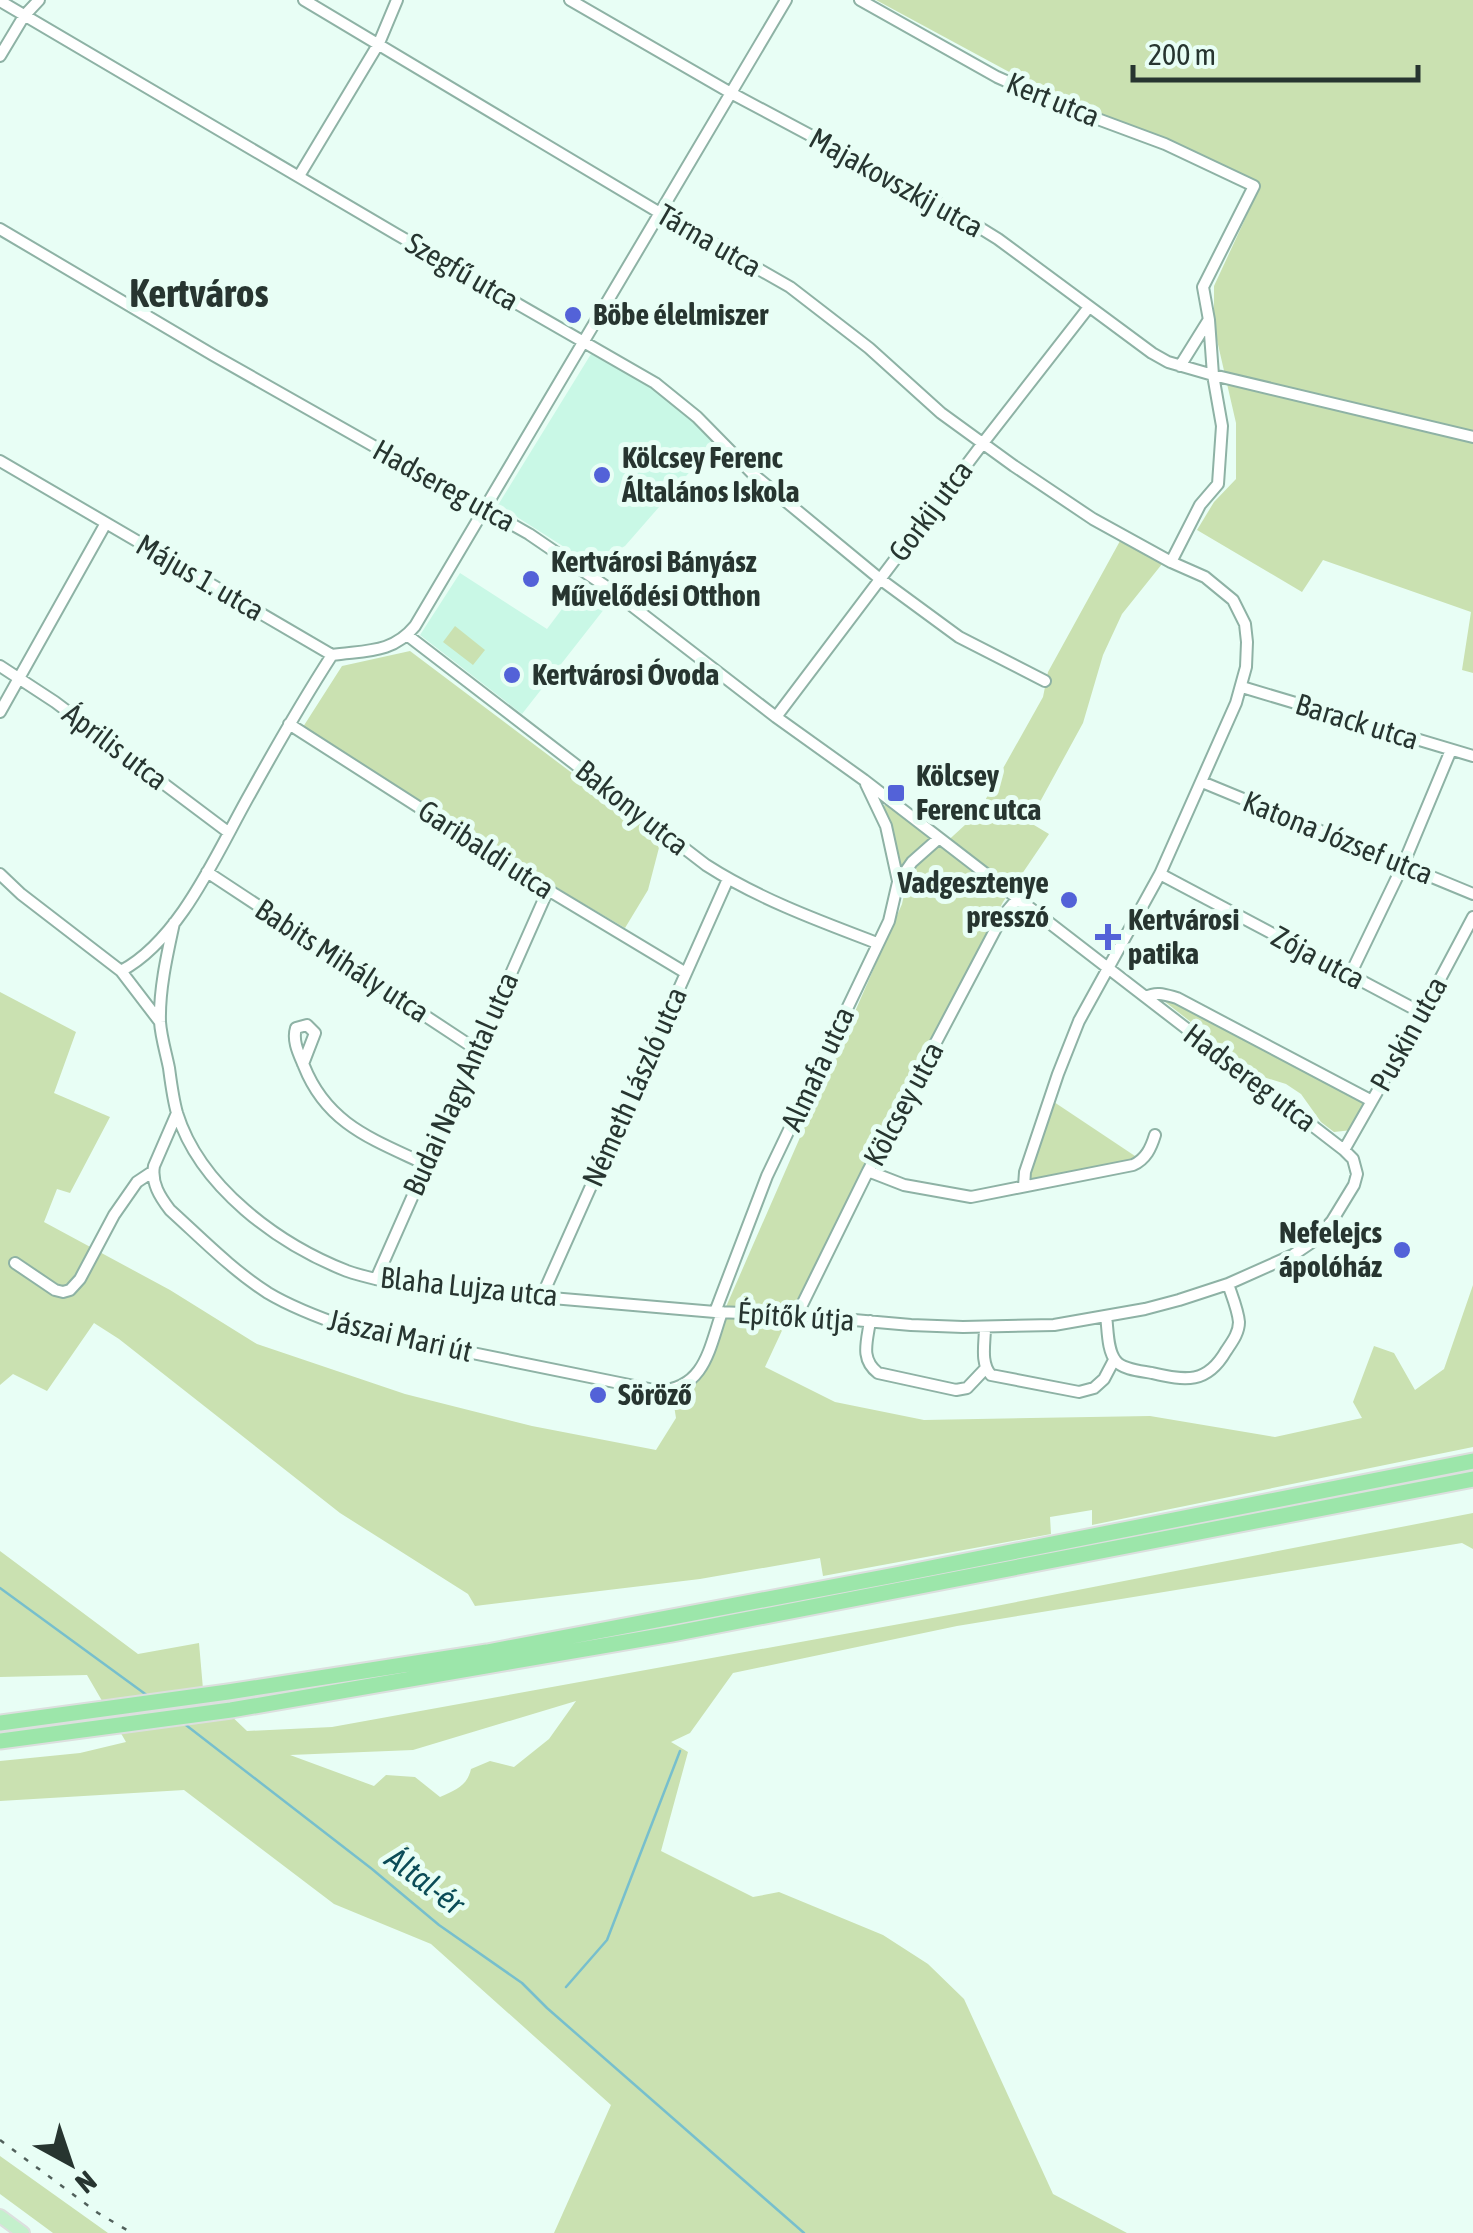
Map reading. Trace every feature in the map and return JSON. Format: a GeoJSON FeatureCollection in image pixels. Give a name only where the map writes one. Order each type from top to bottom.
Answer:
{"type":"FeatureCollection","features":[{"type":"Feature","properties":{"kind":"highway"},"geometry":{"type":"LineString","coordinates":[[0,1723],[228,1692],[559,1638],[1473,1461]]}},
{"type":"Feature","properties":{"kind":"highway"},"geometry":{"type":"LineString","coordinates":[[0,1741],[231,1710],[672,1634],[1473,1479]]}},
{"type":"Feature","properties":{"kind":"main road"},"geometry":{"type":"LineString","coordinates":[[0,2216],[23,2233]]}},
{"type":"Feature","properties":{"kind":"street"},"geometry":{"type":"LineString","coordinates":[[0,56],[24,16],[39,0]]}},
{"type":"Feature","properties":{"kind":"street","name":"Tárna utca"},"geometry":{"type":"LineString","coordinates":[[304,0],[790,288],[983,443],[1064,500],[1204,577],[1233,600],[1248,642],[1242,688],[1160,874],[1080,1021],[1024,1172],[1024,1186]]}},
{"type":"Feature","properties":{"kind":"street"},"geometry":{"type":"LineString","coordinates":[[299,176],[379,43],[397,0]]}},
{"type":"Feature","properties":{"kind":"street","name":"Majakovszkij utca"},"geometry":{"type":"LineString","coordinates":[[570,0],[731,93],[956,213],[1152,353],[1214,376],[1473,437]]}},
{"type":"Feature","properties":{"kind":"street"},"geometry":{"type":"LineString","coordinates":[[332,654],[391,647],[408,635],[786,0]]}},
{"type":"Feature","properties":{"kind":"street","name":"Szegfű utca"},"geometry":{"type":"LineString","coordinates":[[0,1],[655,382],[754,474],[880,579],[960,637],[1045,681]]}},
{"type":"Feature","properties":{"kind":"street","name":"Kert utca"},"geometry":{"type":"LineString","coordinates":[[868,1],[997,77],[1165,144],[1254,186],[1203,288],[1209,320]]}},
{"type":"Feature","properties":{"kind":"street","name":"Hadsereg utca"},"geometry":{"type":"LineString","coordinates":[[0,228],[529,534],[614,592],[1018,898],[1353,1160]]}},
{"type":"Feature","properties":{"kind":"street","name":"Gorkij utca"},"geometry":{"type":"LineString","coordinates":[[776,717],[1089,307]]}},
{"type":"Feature","properties":{"kind":"street"},"geometry":{"type":"LineString","coordinates":[[1180,366],[1209,320]]}},
{"type":"Feature","properties":{"kind":"street"},"geometry":{"type":"LineString","coordinates":[[1171,562],[1200,505],[1218,484],[1222,426],[1209,320]]}},
{"type":"Feature","properties":{"kind":"street","name":"Május 1. utca"},"geometry":{"type":"LineString","coordinates":[[0,461],[332,654]]}},
{"type":"Feature","properties":{"kind":"street"},"geometry":{"type":"LineString","coordinates":[[0,712],[106,522]]}},
{"type":"Feature","properties":{"kind":"street","name":"Bakony utca"},"geometry":{"type":"LineString","coordinates":[[408,635],[728,880],[877,943]]}},
{"type":"Feature","properties":{"kind":"street","name":"Blaha Lujza utca"},"geometry":{"type":"LineString","coordinates":[[120,971],[149,953],[174,924],[332,654]]}},
{"type":"Feature","properties":{"kind":"street","name":"Április utca"},"geometry":{"type":"LineString","coordinates":[[0,666],[228,832]]}},
{"type":"Feature","properties":{"kind":"street","name":"Barack utca"},"geometry":{"type":"LineString","coordinates":[[1242,688],[1473,756]]}},
{"type":"Feature","properties":{"kind":"street","name":"Garibaldi utca"},"geometry":{"type":"LineString","coordinates":[[289,724],[686,974]]}},
{"type":"Feature","properties":{"kind":"street"},"geometry":{"type":"LineString","coordinates":[[1350,975],[1403,865],[1451,750]]}},
{"type":"Feature","properties":{"kind":"street","name":"Hadsereg utca"},"geometry":{"type":"LineString","coordinates":[[864,780],[886,826],[898,882]]}},
{"type":"Feature","properties":{"kind":"street","name":"Katona József utca"},"geometry":{"type":"LineString","coordinates":[[1202,782],[1473,894]]}},
{"type":"Feature","properties":{"kind":"street","name":"Almafa utca"},"geometry":{"type":"LineString","coordinates":[[718,1312],[767,1176],[889,921],[898,882],[912,862],[938,839]]}},
{"type":"Feature","properties":{"kind":"street","name":"Babits Mihály utca"},"geometry":{"type":"LineString","coordinates":[[207,872],[476,1050]]}},
{"type":"Feature","properties":{"kind":"street"},"geometry":{"type":"LineString","coordinates":[[0,874],[120,971],[160,1023]]}},
{"type":"Feature","properties":{"kind":"street","name":"Zója utca"},"geometry":{"type":"LineString","coordinates":[[1160,874],[1422,1014]]}},
{"type":"Feature","properties":{"kind":"street","name":"Németh László utca"},"geometry":{"type":"LineString","coordinates":[[542,1296],[728,880]]}},
{"type":"Feature","properties":{"kind":"street","name":"Budai Nagy Antal utca"},"geometry":{"type":"LineString","coordinates":[[376,1279],[548,890]]}},
{"type":"Feature","properties":{"kind":"street","name":"Kölcsey utca"},"geometry":{"type":"LineString","coordinates":[[797,1315],[1002,916],[1018,898]]}},
{"type":"Feature","properties":{"kind":"street","name":"Puskin utca"},"geometry":{"type":"LineString","coordinates":[[1344,1150],[1473,917]]}},
{"type":"Feature","properties":{"kind":"street","name":"Blaha Lujza utca"},"geometry":{"type":"LineString","coordinates":[[174,924],[160,1023],[177,1113],[200,1158],[226,1192],[246,1210],[304,1251],[376,1279],[422,1288],[718,1312]]}},
{"type":"Feature","properties":{"kind":"street","name":"Hadsereg utca"},"geometry":{"type":"LineString","coordinates":[[1146,997],[1160,993],[1177,998],[1372,1101]]}},
{"type":"Feature","properties":{"kind":"street"},"geometry":{"type":"LineString","coordinates":[[303,1064],[320,1098],[344,1122],[425,1164]]}},
{"type":"Feature","properties":{"kind":"street"},"geometry":{"type":"LineString","coordinates":[[16,1263],[54,1290],[70,1290],[136,1182],[152,1172],[177,1113]]}},
{"type":"Feature","properties":{"kind":"street"},"geometry":{"type":"LineString","coordinates":[[868,1172],[904,1185],[971,1196],[1133,1165],[1150,1150],[1155,1135]]}},
{"type":"Feature","properties":{"kind":"street","name":"Építők útja"},"geometry":{"type":"LineString","coordinates":[[718,1312],[985,1327],[1054,1325],[1162,1304],[1228,1284],[1293,1255],[1315,1240],[1354,1185],[1357,1174],[1353,1160]]}},
{"type":"Feature","properties":{"kind":"street","name":"Jászai Mari út"},"geometry":{"type":"LineString","coordinates":[[152,1172],[156,1188],[170,1210],[240,1273],[292,1307],[348,1328],[659,1391],[682,1386],[699,1373],[718,1312]]}},
{"type":"Feature","properties":{"kind":"street"},"geometry":{"type":"LineString","coordinates":[[1106,1316],[1114,1360],[1120,1366],[1192,1379],[1210,1372],[1238,1331],[1239,1320],[1228,1284]]}},
{"type":"Feature","properties":{"kind":"street","name":"Építők útja"},"geometry":{"type":"LineString","coordinates":[[870,1321],[865,1356],[878,1373],[956,1390],[967,1388],[985,1369]]}},
{"type":"Feature","properties":{"kind":"street"},"geometry":{"type":"LineString","coordinates":[[985,1327],[985,1369],[991,1375],[1079,1392],[1094,1388],[1104,1379],[1114,1360]]}},
{"type":"Feature","properties":{"kind":"shaded area"},"geometry":{"type":"Polygon","coordinates":[[[876,0],[1473,0],[1473,673],[1462,670],[1471,612],[1323,560],[1302,592],[1197,530],[1214,502],[1236,479],[1236,423],[1214,327],[1214,286],[1259,189],[1037,87],[876,0]]]}},
{"type":"Feature","properties":{"kind":"shaded area","name":"Kölcsey Ferenc Általános Iskola"},"geometry":{"type":"Polygon","coordinates":[[[591,354],[652,387],[714,444],[625,546],[591,564],[498,505],[591,354]]]}},
{"type":"Feature","properties":{"kind":"shaded area"},"geometry":{"type":"Polygon","coordinates":[[[1120,541],[1162,564],[1122,614],[1103,655],[1083,723],[1029,822],[1049,834],[1003,902],[765,1367],[835,1402],[924,1420],[1150,1416],[1275,1437],[1362,1418],[1353,1402],[1374,1346],[1394,1353],[1415,1390],[1444,1369],[1473,1285],[1473,1447],[1092,1525],[1092,1510],[1050,1517],[1051,1534],[823,1576],[820,1558],[700,1579],[475,1606],[468,1594],[340,1513],[94,1323],[47,1391],[13,1374],[0,1385],[0,992],[76,1032],[54,1093],[110,1117],[70,1193],[57,1189],[44,1222],[170,1290],[257,1344],[405,1394],[532,1426],[656,1450],[676,1418],[672,1393],[694,1380],[902,904],[906,885],[883,806],[887,804],[941,847],[978,813],[1043,697],[1048,672],[1120,541]]]}},
{"type":"Feature","properties":{"kind":"shaded area","name":"Kertvárosi Óvoda"},"geometry":{"type":"Polygon","coordinates":[[[460,573],[547,629],[577,589],[605,608],[522,714],[420,635],[460,573]]]}},
{"type":"Feature","properties":{"kind":"shaded area"},"geometry":{"type":"Polygon","coordinates":[[[455,626],[485,650],[473,665],[443,642],[455,626]]]}},
{"type":"Feature","properties":{"kind":"shaded area"},"geometry":{"type":"Polygon","coordinates":[[[410,651],[661,840],[648,890],[625,928],[303,727],[342,666],[410,651]]]}},
{"type":"Feature","properties":{"kind":"shaded area"},"geometry":{"type":"Polygon","coordinates":[[[1155,994],[1176,1001],[1364,1102],[1352,1130],[1334,1132],[1321,1122],[1301,1094],[1286,1084],[1260,1076],[1155,994]]]}},
{"type":"Feature","properties":{"kind":"shaded area"},"geometry":{"type":"Polygon","coordinates":[[[1051,1100],[1138,1158],[1137,1161],[1028,1182],[1027,1170],[1051,1100]]]}},
{"type":"Feature","properties":{"kind":"shaded area"},"geometry":{"type":"Polygon","coordinates":[[[1473,1513],[1473,1549],[1462,1543],[957,1626],[733,1673],[690,1733],[671,1742],[688,1752],[661,1851],[753,1897],[779,1892],[883,1935],[928,1964],[964,1999],[1053,2194],[1127,2233],[554,2233],[611,2105],[431,1944],[334,1904],[184,1790],[0,1801],[0,1761],[80,1753],[126,1742],[87,1675],[0,1677],[0,1551],[138,1654],[199,1643],[203,1689],[247,1731],[332,1727],[960,1613],[1473,1513]],[[576,1701],[413,1750],[290,1755],[374,1786],[386,1775],[415,1777],[440,1797],[464,1783],[471,1769],[490,1761],[514,1767],[549,1739],[576,1701]]]}},
{"type":"Feature","properties":{"kind":"shaded area"},"geometry":{"type":"Polygon","coordinates":[[[0,2156],[108,2233],[53,2233],[0,2194],[0,2156]]]}},
{"type":"Feature","properties":{"kind":"waterway","name":"Által-ér"},"geometry":{"type":"LineString","coordinates":[[0,1588],[148,1696]]}},
{"type":"Feature","properties":{"kind":"waterway","name":"Által-ér"},"geometry":{"type":"LineString","coordinates":[[182,1722],[439,1925],[522,1983],[804,2233]]}},
{"type":"Feature","properties":{"kind":"waterway"},"geometry":{"type":"LineString","coordinates":[[566,1987],[607,1940],[680,1751]]}},
{"type":"Feature","properties":{"kind":"railway"},"geometry":{"type":"LineString","coordinates":[[0,2140],[98,2213],[132,2233]]}},
{"type":"Feature","properties":{"kind":"place","name":"Böbe élelmiszer"},"geometry":{"type":"Point","coordinates":[573,315]}},
{"type":"Feature","properties":{"kind":"place","name":"Kölcsey Ferenc Általános Iskola"},"geometry":{"type":"Point","coordinates":[602,475]}},
{"type":"Feature","properties":{"kind":"place","name":"Kertvárosi Bányász Művelődési Otthon"},"geometry":{"type":"Point","coordinates":[531,579]}},
{"type":"Feature","properties":{"kind":"place","name":"Kertvárosi Óvoda"},"geometry":{"type":"Point","coordinates":[512,675]}},
{"type":"Feature","properties":{"kind":"place","name":"Kölcsey Ferenc utca"},"geometry":{"type":"Point","coordinates":[896,793]}},
{"type":"Feature","properties":{"kind":"place","name":"Vadgesztenye presszó"},"geometry":{"type":"Point","coordinates":[1069,900]}},
{"type":"Feature","properties":{"kind":"place","name":"Kertvárosi patika"},"geometry":{"type":"Point","coordinates":[1108,937]}},
{"type":"Feature","properties":{"kind":"place","name":"Nefelejcs ápolóház"},"geometry":{"type":"Point","coordinates":[1402,1250]}},
{"type":"Feature","properties":{"kind":"place","name":"Söröző"},"geometry":{"type":"Point","coordinates":[598,1395]}},
{"type":"Feature","properties":{"kind":"district","name":"Kertváros"},"geometry":{"type":"Point","coordinates":[199,293]}}]}
